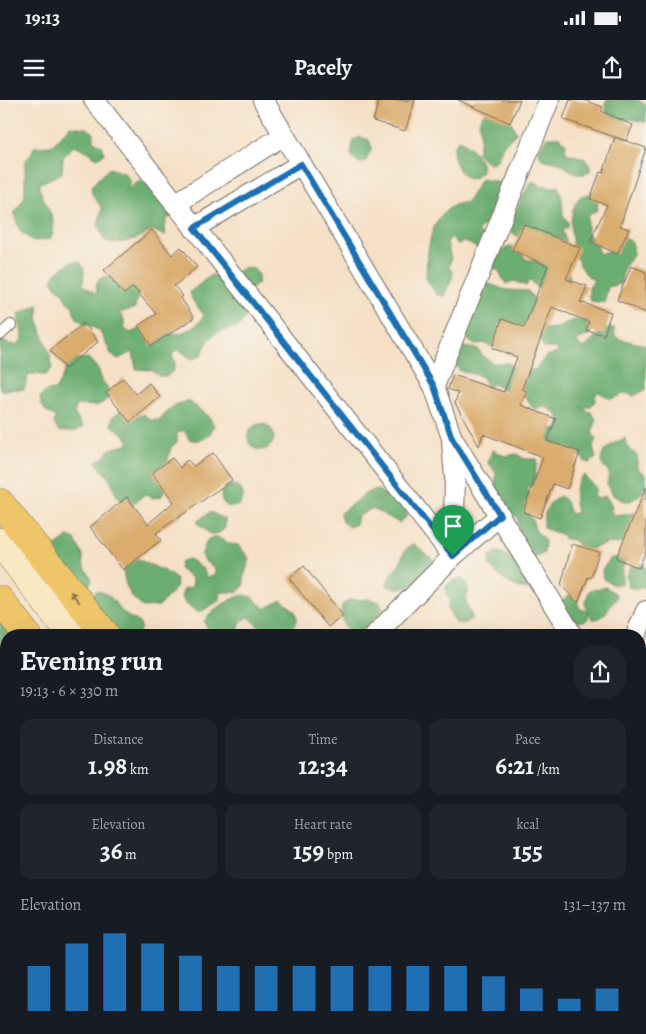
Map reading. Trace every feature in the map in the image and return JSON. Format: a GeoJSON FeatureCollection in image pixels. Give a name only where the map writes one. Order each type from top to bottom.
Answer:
{"type":"FeatureCollection","features":[{"type":"Feature","properties":{"kind":"highway"},"geometry":{"type":"LineString","coordinates":[[0,503],[101,629]]}},
{"type":"Feature","properties":{"kind":"highway"},"geometry":{"type":"LineString","coordinates":[[0,600],[22,629]]}},
{"type":"Feature","properties":{"kind":"street"},"geometry":{"type":"LineString","coordinates":[[94,100],[453,556]]}},
{"type":"Feature","properties":{"kind":"street"},"geometry":{"type":"LineString","coordinates":[[263,100],[434,386],[452,438],[568,629]]}},
{"type":"Feature","properties":{"kind":"street"},"geometry":{"type":"LineString","coordinates":[[434,386],[549,100]]}},
{"type":"Feature","properties":{"kind":"street"},"geometry":{"type":"LineString","coordinates":[[175,204],[284,135]]}},
{"type":"Feature","properties":{"kind":"street"},"geometry":{"type":"LineString","coordinates":[[194,228],[301,164]]}},
{"type":"Feature","properties":{"kind":"street"},"geometry":{"type":"LineString","coordinates":[[452,438],[455,478],[453,556]]}},
{"type":"Feature","properties":{"kind":"street"},"geometry":{"type":"LineString","coordinates":[[381,629],[453,556],[500,515]]}},
{"type":"Feature","properties":{"kind":"street"},"geometry":{"type":"LineString","coordinates":[[0,542],[66,629]]}},
{"type":"Feature","properties":{"kind":"street"},"geometry":{"type":"LineString","coordinates":[[638,629],[646,611]]}},
{"type":"Feature","properties":{"kind":"lane"},"geometry":{"type":"LineString","coordinates":[[0,335],[11,326]]}},
{"type":"Feature","properties":{"kind":"green space"},"geometry":{"type":"Polygon","coordinates":[[[606,100],[638,100],[646,105],[646,122],[630,119],[620,123],[608,117],[605,106],[606,100]]]}},
{"type":"Feature","properties":{"kind":"green space"},"geometry":{"type":"Polygon","coordinates":[[[488,110],[510,121],[515,128],[516,134],[504,144],[497,160],[490,165],[477,153],[480,138],[480,119],[488,110]]]}},
{"type":"Feature","properties":{"kind":"green space"},"geometry":{"type":"Polygon","coordinates":[[[70,126],[87,128],[94,133],[94,141],[102,146],[104,154],[97,158],[82,148],[74,146],[63,157],[62,173],[39,184],[54,225],[50,239],[33,241],[20,231],[14,214],[25,197],[25,161],[31,155],[34,147],[52,146],[70,126]]]}},
{"type":"Feature","properties":{"kind":"green space"},"geometry":{"type":"Polygon","coordinates":[[[361,137],[369,140],[372,148],[365,163],[356,162],[351,155],[353,140],[361,137]]]}},
{"type":"Feature","properties":{"kind":"green space"},"geometry":{"type":"Polygon","coordinates":[[[547,137],[560,137],[566,144],[565,152],[588,162],[590,171],[586,174],[577,174],[559,163],[542,159],[538,151],[547,137]]]}},
{"type":"Feature","properties":{"kind":"green space"},"geometry":{"type":"Polygon","coordinates":[[[459,140],[472,149],[478,157],[482,171],[476,177],[468,179],[461,173],[457,165],[453,147],[459,140]]]}},
{"type":"Feature","properties":{"kind":"green space"},"geometry":{"type":"Polygon","coordinates":[[[109,168],[126,174],[130,182],[127,190],[140,180],[149,181],[175,216],[166,219],[165,236],[152,230],[128,241],[116,243],[104,240],[98,225],[102,208],[92,194],[91,186],[109,168]]]}},
{"type":"Feature","properties":{"kind":"green space"},"geometry":{"type":"Polygon","coordinates":[[[481,179],[498,182],[499,190],[497,202],[490,212],[490,220],[478,231],[484,237],[479,249],[464,241],[457,245],[452,237],[447,242],[451,259],[449,267],[453,273],[444,296],[436,294],[426,278],[433,230],[445,211],[455,205],[467,202],[481,179]]]}},
{"type":"Feature","properties":{"kind":"green space"},"geometry":{"type":"Polygon","coordinates":[[[531,182],[536,182],[542,187],[546,185],[549,188],[558,186],[562,198],[563,215],[568,222],[568,226],[562,232],[566,240],[565,244],[514,235],[511,223],[531,182]]]}},
{"type":"Feature","properties":{"kind":"green space"},"geometry":{"type":"Polygon","coordinates":[[[593,195],[598,201],[597,210],[587,216],[587,232],[596,242],[599,254],[616,249],[625,238],[632,242],[634,250],[623,270],[620,284],[608,287],[604,303],[591,301],[589,288],[594,280],[586,274],[580,265],[572,241],[572,215],[575,204],[581,196],[593,195]]]}},
{"type":"Feature","properties":{"kind":"green space"},"geometry":{"type":"Polygon","coordinates":[[[513,247],[526,259],[568,269],[570,281],[540,291],[530,279],[526,286],[514,281],[506,284],[498,270],[490,267],[489,255],[513,247]]]}},
{"type":"Feature","properties":{"kind":"green space"},"geometry":{"type":"Polygon","coordinates":[[[71,262],[80,262],[84,269],[83,285],[97,294],[96,285],[101,278],[110,275],[133,286],[139,292],[135,308],[119,313],[124,319],[124,328],[130,333],[139,329],[166,334],[184,332],[199,323],[204,315],[193,301],[190,292],[211,275],[229,276],[245,267],[254,269],[259,276],[257,284],[250,290],[247,315],[237,328],[213,335],[201,356],[192,359],[178,349],[172,355],[175,363],[173,371],[167,376],[159,376],[152,370],[136,369],[133,352],[118,359],[111,354],[100,331],[82,322],[76,316],[73,306],[66,301],[64,292],[56,287],[52,280],[56,273],[71,262]]]}},
{"type":"Feature","properties":{"kind":"green space"},"geometry":{"type":"Polygon","coordinates":[[[486,283],[506,290],[528,291],[537,300],[545,314],[495,348],[483,343],[475,345],[461,335],[486,283]]]}},
{"type":"Feature","properties":{"kind":"green space"},"geometry":{"type":"Polygon","coordinates":[[[39,304],[39,320],[49,351],[52,368],[46,375],[29,374],[24,389],[0,390],[0,339],[8,344],[16,345],[23,339],[18,314],[39,304]]]}},
{"type":"Feature","properties":{"kind":"green space"},"geometry":{"type":"Polygon","coordinates":[[[575,320],[592,323],[593,328],[589,335],[577,340],[578,344],[584,348],[601,332],[609,328],[614,328],[615,336],[619,339],[646,345],[646,389],[634,396],[626,393],[611,399],[599,392],[596,393],[595,401],[590,407],[581,407],[592,413],[597,420],[592,432],[596,439],[593,446],[596,458],[589,463],[572,451],[553,443],[543,436],[549,428],[557,429],[560,419],[555,412],[544,406],[536,409],[532,407],[522,391],[501,389],[494,384],[487,387],[481,376],[460,371],[451,362],[456,352],[461,348],[467,347],[478,349],[483,356],[493,363],[508,363],[519,370],[535,370],[546,356],[558,353],[557,348],[544,348],[537,336],[543,329],[559,328],[575,320]]]}},
{"type":"Feature","properties":{"kind":"green space"},"geometry":{"type":"Polygon","coordinates":[[[88,358],[99,370],[100,378],[111,392],[105,401],[97,405],[77,405],[74,413],[83,427],[76,431],[59,431],[54,424],[55,416],[44,409],[40,397],[46,391],[55,390],[70,360],[88,358]]]}},
{"type":"Feature","properties":{"kind":"green space"},"geometry":{"type":"Polygon","coordinates":[[[189,401],[210,418],[214,426],[212,430],[201,440],[189,439],[184,430],[177,433],[177,442],[171,448],[166,465],[152,473],[165,490],[161,497],[153,498],[145,494],[132,505],[123,504],[117,497],[108,477],[96,461],[104,457],[109,450],[129,443],[125,435],[111,425],[113,417],[120,411],[136,417],[145,414],[151,420],[160,420],[172,407],[189,401]]]}},
{"type":"Feature","properties":{"kind":"green space"},"geometry":{"type":"Polygon","coordinates":[[[261,424],[270,428],[274,437],[270,446],[261,450],[252,446],[248,437],[252,428],[261,424]]]}},
{"type":"Feature","properties":{"kind":"green space"},"geometry":{"type":"Polygon","coordinates":[[[625,438],[629,450],[637,455],[637,468],[646,475],[642,493],[626,502],[614,496],[607,485],[609,472],[601,463],[605,450],[625,438]]]}},
{"type":"Feature","properties":{"kind":"green space"},"geometry":{"type":"Polygon","coordinates":[[[493,450],[505,456],[517,454],[524,459],[537,459],[534,485],[526,488],[530,496],[526,507],[523,507],[532,520],[536,531],[545,541],[544,553],[533,559],[519,536],[518,518],[507,511],[505,500],[496,491],[496,473],[488,462],[493,450]]]}},
{"type":"Feature","properties":{"kind":"green space"},"geometry":{"type":"Polygon","coordinates":[[[584,475],[596,488],[594,496],[598,498],[606,496],[612,507],[610,511],[617,516],[634,513],[638,516],[633,539],[618,544],[609,543],[590,549],[582,548],[573,540],[564,539],[563,535],[543,528],[549,505],[560,496],[566,501],[569,512],[573,514],[577,512],[575,503],[576,487],[580,478],[584,475]]]}},
{"type":"Feature","properties":{"kind":"green space"},"geometry":{"type":"Polygon","coordinates":[[[232,485],[240,488],[243,496],[240,504],[232,507],[224,504],[221,496],[224,488],[232,485]]]}},
{"type":"Feature","properties":{"kind":"green space"},"geometry":{"type":"Polygon","coordinates":[[[377,490],[402,502],[407,509],[406,517],[399,523],[373,508],[358,516],[356,524],[349,527],[342,522],[340,513],[368,492],[377,490]]]}},
{"type":"Feature","properties":{"kind":"green space"},"geometry":{"type":"Polygon","coordinates":[[[210,512],[225,519],[225,528],[219,533],[210,534],[196,522],[210,512]]]}},
{"type":"Feature","properties":{"kind":"green space"},"geometry":{"type":"Polygon","coordinates":[[[215,536],[230,544],[238,545],[250,559],[244,576],[244,586],[238,592],[221,592],[220,600],[199,613],[186,604],[181,597],[184,589],[192,587],[193,579],[179,569],[181,561],[189,559],[203,569],[207,577],[216,575],[214,567],[201,556],[207,540],[215,536]]]}},
{"type":"Feature","properties":{"kind":"green space"},"geometry":{"type":"Polygon","coordinates":[[[68,537],[75,540],[83,555],[83,564],[92,579],[89,587],[81,590],[52,553],[54,547],[68,537]]]}},
{"type":"Feature","properties":{"kind":"green space"},"geometry":{"type":"Polygon","coordinates":[[[413,543],[439,565],[409,587],[395,588],[387,586],[389,577],[398,566],[409,546],[413,543]]]}},
{"type":"Feature","properties":{"kind":"green space"},"geometry":{"type":"Polygon","coordinates":[[[498,552],[513,559],[521,567],[531,580],[529,589],[512,585],[489,565],[490,556],[498,552]]]}},
{"type":"Feature","properties":{"kind":"green space"},"geometry":{"type":"Polygon","coordinates":[[[135,557],[176,579],[177,587],[159,606],[143,607],[128,591],[123,570],[135,557]]]}},
{"type":"Feature","properties":{"kind":"green space"},"geometry":{"type":"Polygon","coordinates":[[[620,557],[625,563],[622,570],[622,583],[614,585],[603,579],[602,570],[611,558],[620,557]]]}},
{"type":"Feature","properties":{"kind":"green space"},"geometry":{"type":"Polygon","coordinates":[[[642,564],[646,567],[646,586],[637,589],[628,587],[626,576],[630,567],[642,564]]]}},
{"type":"Feature","properties":{"kind":"green space"},"geometry":{"type":"Polygon","coordinates":[[[462,579],[468,590],[466,602],[472,618],[465,623],[456,623],[447,608],[450,600],[446,594],[446,586],[453,580],[462,579]]]}},
{"type":"Feature","properties":{"kind":"green space"},"geometry":{"type":"Polygon","coordinates":[[[606,587],[616,594],[617,598],[604,615],[597,619],[592,619],[589,613],[587,620],[579,622],[571,618],[560,603],[570,594],[577,599],[580,609],[588,611],[585,604],[589,591],[606,587]]]}},
{"type":"Feature","properties":{"kind":"green space"},"geometry":{"type":"Polygon","coordinates":[[[96,591],[102,592],[110,597],[127,616],[141,625],[140,629],[112,629],[84,605],[96,591]]]}},
{"type":"Feature","properties":{"kind":"green space"},"geometry":{"type":"Polygon","coordinates":[[[244,595],[252,597],[265,609],[281,600],[294,610],[297,618],[290,629],[261,629],[249,617],[241,621],[239,629],[208,629],[204,622],[211,613],[244,595]]]}},
{"type":"Feature","properties":{"kind":"green space"},"geometry":{"type":"Polygon","coordinates":[[[370,599],[379,602],[384,609],[364,629],[347,629],[341,614],[342,605],[349,600],[370,599]]]}},
{"type":"Feature","properties":{"kind":"green space"},"geometry":{"type":"Polygon","coordinates":[[[0,619],[7,629],[0,629],[0,619]]]}},
{"type":"Feature","properties":{"kind":"building"},"geometry":{"type":"Polygon","coordinates":[[[379,100],[415,100],[405,131],[373,121],[379,100]]]}},
{"type":"Feature","properties":{"kind":"building"},"geometry":{"type":"Polygon","coordinates":[[[458,100],[520,100],[510,123],[458,100]]]}},
{"type":"Feature","properties":{"kind":"building"},"geometry":{"type":"Polygon","coordinates":[[[570,100],[584,100],[603,107],[601,111],[633,125],[626,141],[563,119],[570,100]]]}},
{"type":"Feature","properties":{"kind":"building"},"geometry":{"type":"Polygon","coordinates":[[[615,137],[646,148],[620,226],[629,229],[617,254],[590,241],[607,205],[590,199],[600,172],[603,173],[615,137]]]}},
{"type":"Feature","properties":{"kind":"building"},"geometry":{"type":"Polygon","coordinates":[[[524,224],[580,248],[566,279],[587,286],[580,302],[611,312],[604,335],[586,330],[589,322],[552,307],[522,389],[527,391],[521,405],[556,419],[547,441],[580,452],[567,489],[553,484],[540,518],[523,512],[543,457],[483,434],[479,446],[455,403],[458,393],[448,389],[453,375],[504,392],[517,357],[492,348],[502,319],[524,327],[548,266],[512,250],[524,224]]]}},
{"type":"Feature","properties":{"kind":"building"},"geometry":{"type":"Polygon","coordinates":[[[152,230],[172,255],[181,247],[197,267],[174,286],[183,296],[181,298],[194,318],[151,346],[138,326],[156,314],[133,287],[124,294],[104,270],[152,230]]]}},
{"type":"Feature","properties":{"kind":"building"},"geometry":{"type":"Polygon","coordinates":[[[631,266],[646,272],[646,313],[617,300],[631,266]]]}},
{"type":"Feature","properties":{"kind":"building"},"geometry":{"type":"Polygon","coordinates":[[[84,323],[98,342],[65,369],[50,350],[84,323]]]}},
{"type":"Feature","properties":{"kind":"building"},"geometry":{"type":"Polygon","coordinates":[[[123,378],[136,394],[149,383],[160,397],[130,422],[106,393],[123,378]]]}},
{"type":"Feature","properties":{"kind":"building"},"geometry":{"type":"Polygon","coordinates":[[[213,453],[232,480],[156,533],[161,540],[123,570],[90,527],[127,497],[148,524],[174,502],[152,473],[172,458],[180,468],[187,460],[194,466],[213,453]]]}},
{"type":"Feature","properties":{"kind":"building"},"geometry":{"type":"Polygon","coordinates":[[[646,487],[646,550],[639,568],[616,558],[646,487]]]}},
{"type":"Feature","properties":{"kind":"building"},"geometry":{"type":"Polygon","coordinates":[[[572,544],[599,552],[591,578],[588,577],[578,603],[561,585],[572,544]]]}},
{"type":"Feature","properties":{"kind":"building"},"geometry":{"type":"Polygon","coordinates":[[[304,566],[343,616],[328,627],[289,578],[304,566]]]}},
{"type":"Feature","properties":{"kind":"route"},"geometry":{"type":"LineString","coordinates":[[301,164],[434,386],[452,438],[500,515],[453,556],[194,228],[301,164]]}}]}
